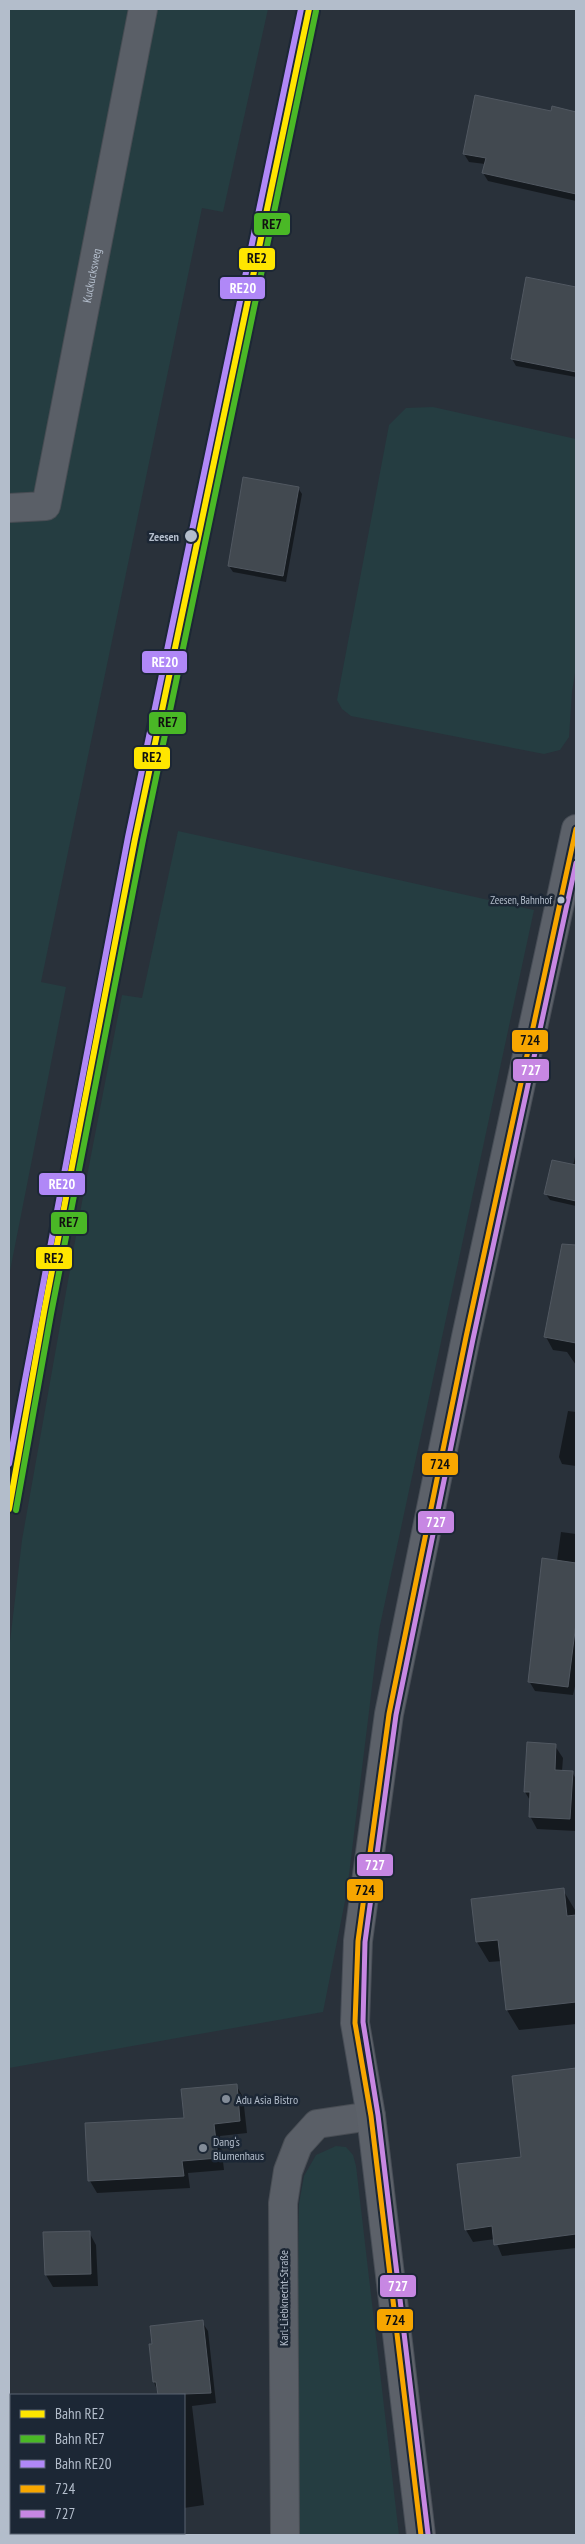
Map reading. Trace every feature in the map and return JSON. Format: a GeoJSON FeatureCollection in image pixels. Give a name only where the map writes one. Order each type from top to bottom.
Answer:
{"type":"FeatureCollection","features":[{"type":"Feature","properties":{"kind":"main road"},"geometry":{"type":"LineString","coordinates":[[421,2535],[371,2116],[356,2023],[358,1941],[389,1714],[468,1327],[576,830]]}},
{"type":"Feature","properties":{"kind":"street","name":"Kuckucksweg"},"geometry":{"type":"LineString","coordinates":[[9,508],[46,506],[143,9]]}},
{"type":"Feature","properties":{"kind":"street","name":"Karl-Liebknecht-Straße"},"geometry":{"type":"LineString","coordinates":[[285,2535],[283,2203],[288,2171],[298,2145],[317,2124],[371,2116]]}},
{"type":"Feature","properties":{"kind":"green space"},"geometry":{"type":"Polygon","coordinates":[[[9,9],[268,9],[223,212],[202,208],[41,982],[66,987],[9,1276],[9,9]]]}},
{"type":"Feature","properties":{"kind":"green space"},"geometry":{"type":"Polygon","coordinates":[[[433,407],[576,439],[576,667],[569,737],[560,750],[544,754],[351,716],[342,709],[337,700],[389,425],[406,408],[433,407]]]}},
{"type":"Feature","properties":{"kind":"green space"},"geometry":{"type":"Polygon","coordinates":[[[178,831],[534,910],[379,1630],[347,1891],[323,2012],[9,2068],[9,1650],[22,1540],[82,1202],[122,995],[142,998],[178,831]]]}},
{"type":"Feature","properties":{"kind":"green space"},"geometry":{"type":"Polygon","coordinates":[[[336,2146],[346,2147],[353,2155],[356,2166],[399,2535],[297,2535],[295,2511],[299,2204],[304,2176],[316,2155],[336,2146]]]}},
{"type":"Feature","properties":{"kind":"building"},"geometry":{"type":"Polygon","coordinates":[[[475,95],[551,111],[552,106],[576,112],[576,194],[482,173],[486,158],[463,154],[475,95]]]}},
{"type":"Feature","properties":{"kind":"building"},"geometry":{"type":"Polygon","coordinates":[[[526,277],[576,287],[576,372],[511,359],[526,277]]]}},
{"type":"Feature","properties":{"kind":"building"},"geometry":{"type":"Polygon","coordinates":[[[243,477],[299,487],[283,576],[228,566],[243,477]]]}},
{"type":"Feature","properties":{"kind":"building"},"geometry":{"type":"Polygon","coordinates":[[[552,1160],[576,1165],[576,1201],[544,1194],[552,1160]]]}},
{"type":"Feature","properties":{"kind":"building"},"geometry":{"type":"Polygon","coordinates":[[[562,1244],[576,1245],[576,1343],[544,1337],[562,1244]]]}},
{"type":"Feature","properties":{"kind":"building"},"geometry":{"type":"Polygon","coordinates":[[[542,1558],[576,1563],[576,1623],[568,1687],[528,1682],[542,1558]]]}},
{"type":"Feature","properties":{"kind":"building"},"geometry":{"type":"Polygon","coordinates":[[[527,1742],[556,1744],[555,1770],[573,1771],[570,1819],[529,1817],[530,1792],[524,1792],[527,1742]]]}},
{"type":"Feature","properties":{"kind":"building"},"geometry":{"type":"Polygon","coordinates":[[[564,1888],[567,1916],[576,1915],[576,2002],[506,2010],[498,1940],[476,1942],[471,1899],[564,1888]]]}},
{"type":"Feature","properties":{"kind":"building"},"geometry":{"type":"Polygon","coordinates":[[[576,2068],[576,2234],[494,2245],[492,2226],[465,2230],[457,2164],[521,2157],[512,2076],[576,2068]]]}},
{"type":"Feature","properties":{"kind":"building"},"geometry":{"type":"Polygon","coordinates":[[[237,2084],[240,2121],[214,2124],[218,2158],[182,2161],[184,2176],[88,2181],[85,2123],[184,2118],[181,2089],[237,2084]]]}},
{"type":"Feature","properties":{"kind":"building"},"geometry":{"type":"Polygon","coordinates":[[[90,2231],[91,2274],[45,2275],[43,2232],[90,2231]]]}},
{"type":"Feature","properties":{"kind":"building"},"geometry":{"type":"Polygon","coordinates":[[[203,2320],[211,2393],[158,2394],[156,2382],[153,2382],[149,2344],[152,2344],[150,2326],[203,2320]]]}},
{"type":"Feature","properties":{"kind":"rail line","name":"RE20"},"geometry":{"type":"LineString","coordinates":[[9,1464],[128,837],[301,9]]}},
{"type":"Feature","properties":{"kind":"rail line","name":"RE2"},"geometry":{"type":"LineString","coordinates":[[9,1509],[44,1312],[135,839],[309,9]]}},
{"type":"Feature","properties":{"kind":"rail line","name":"RE7"},"geometry":{"type":"LineString","coordinates":[[16,1510],[51,1314],[143,840],[316,11]]}},
{"type":"Feature","properties":{"kind":"transit line","name":"724"},"geometry":{"type":"LineString","coordinates":[[421,2535],[371,2116],[355,2023],[358,1941],[389,1714],[466,1337],[576,829]]}},
{"type":"Feature","properties":{"kind":"transit line","name":"727"},"geometry":{"type":"LineString","coordinates":[[428,2534],[378,2115],[363,2022],[365,1942],[396,1715],[473,1339],[576,863]]}},
{"type":"Feature","properties":{"kind":"place","name":"Zeesen"},"geometry":{"type":"Point","coordinates":[191,536]}},
{"type":"Feature","properties":{"kind":"place","name":"Zeesen, Bahnhof"},"geometry":{"type":"Point","coordinates":[561,900]}},
{"type":"Feature","properties":{"kind":"place","name":"Adu Asia Bistro"},"geometry":{"type":"Point","coordinates":[226,2099]}},
{"type":"Feature","properties":{"kind":"place","name":"Dang‘s Blumenhaus"},"geometry":{"type":"Point","coordinates":[203,2148]}}]}
